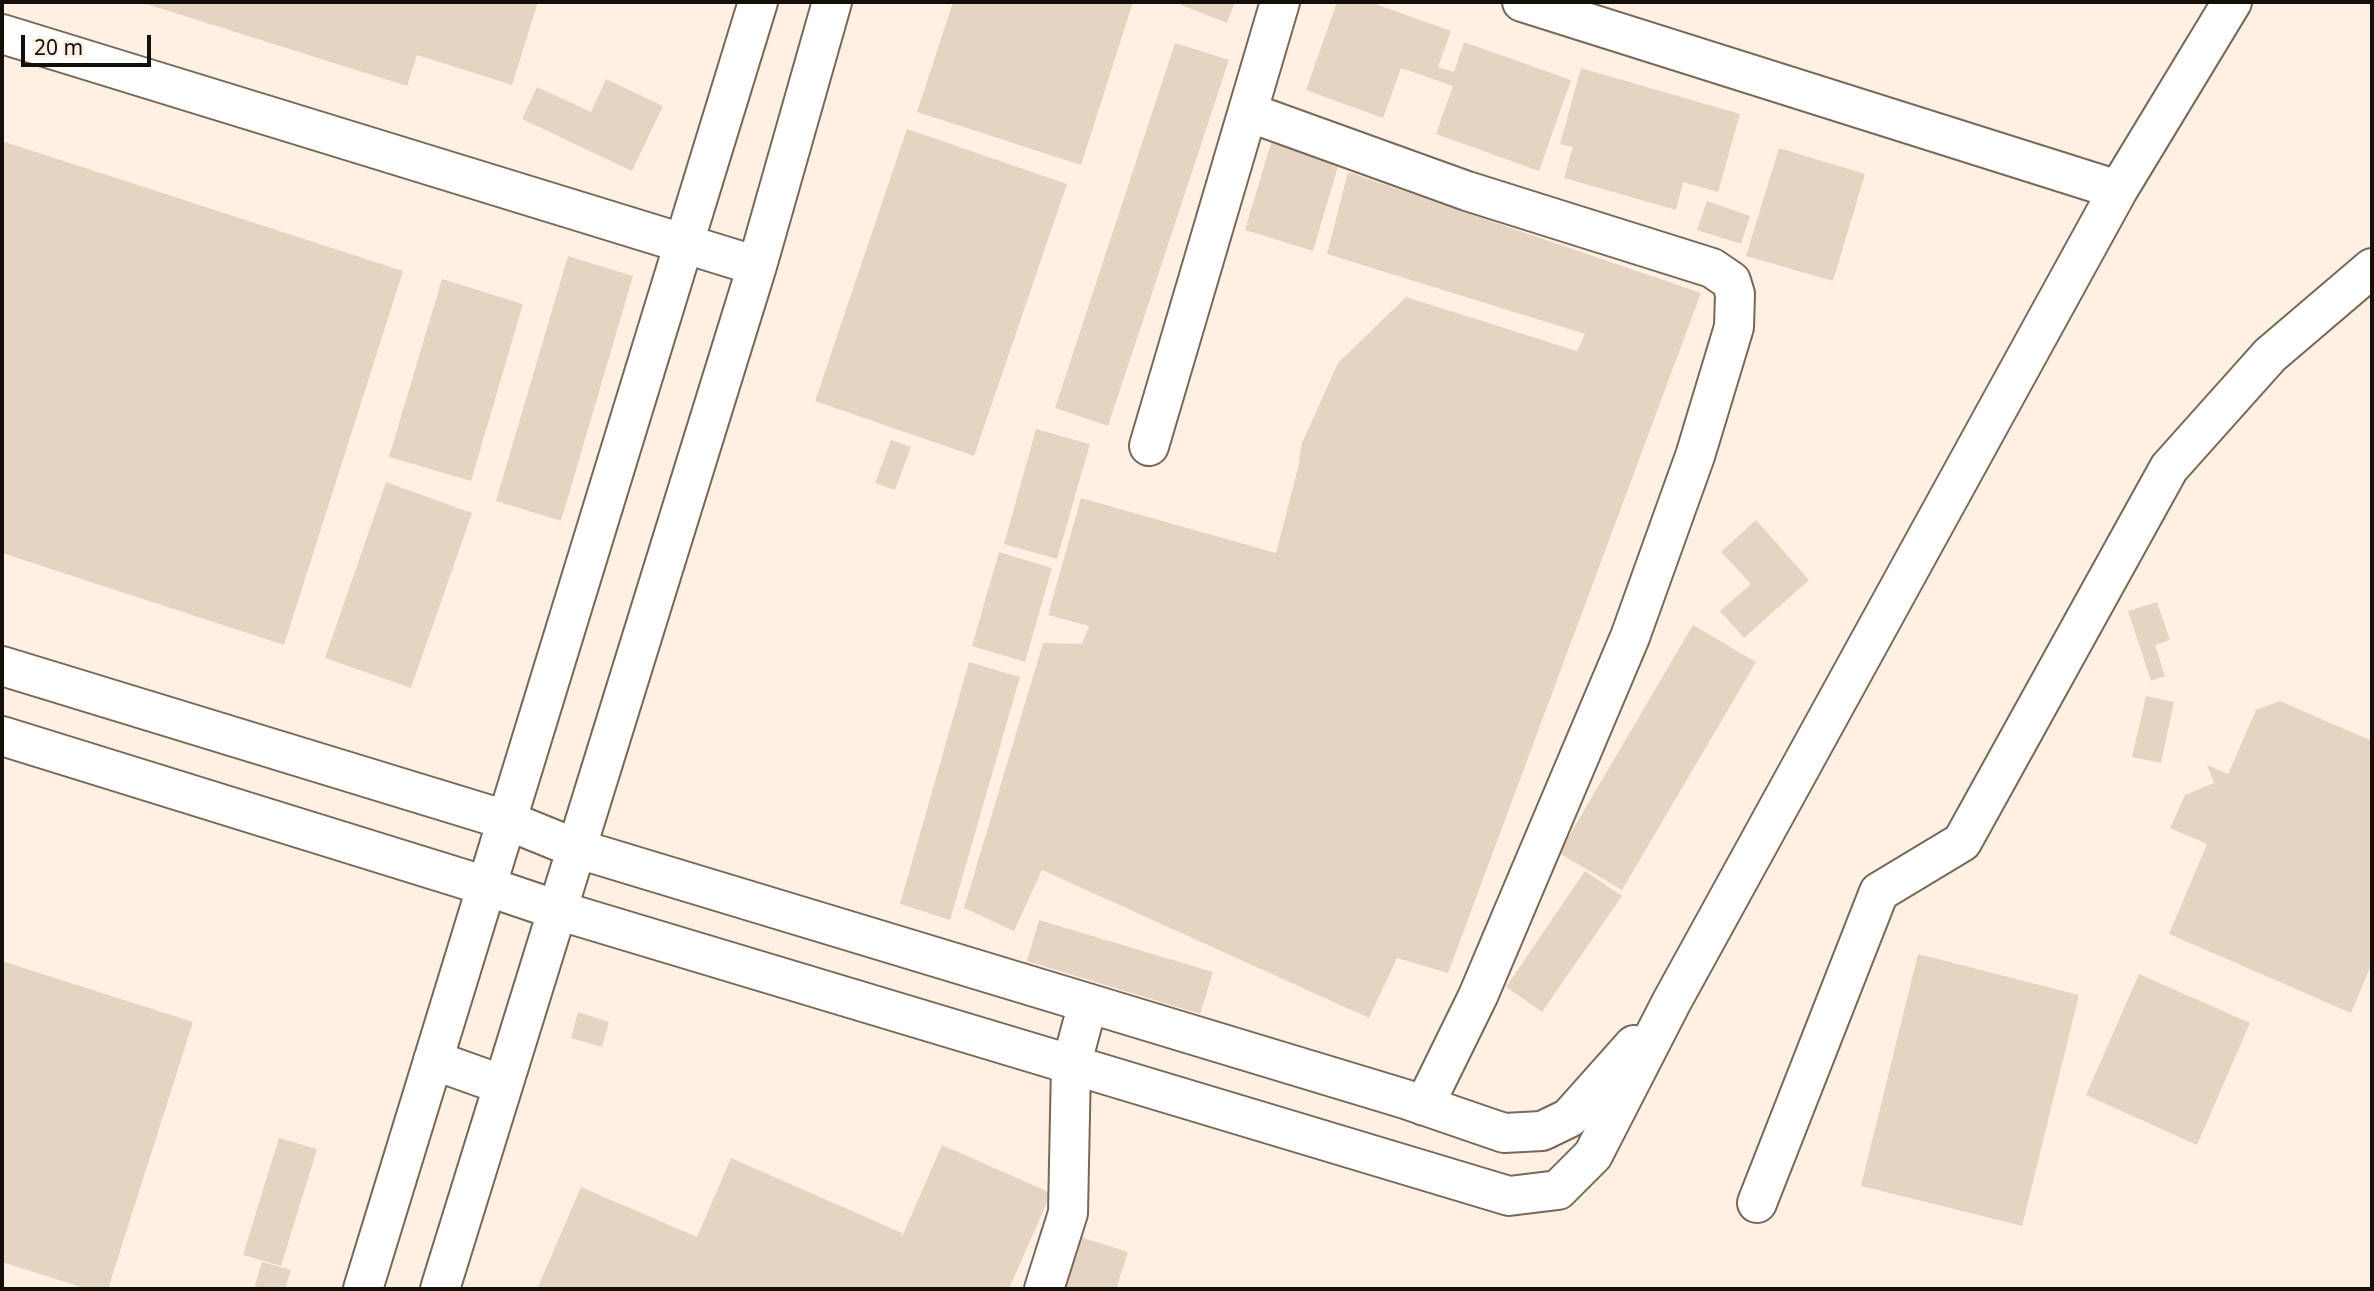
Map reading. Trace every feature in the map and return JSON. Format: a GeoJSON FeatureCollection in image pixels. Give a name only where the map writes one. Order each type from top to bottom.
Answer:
{"type":"FeatureCollection","features":[{"type":"Feature","properties":{"kind":"street"},"geometry":{"type":"LineString","coordinates":[[363,1289],[758,2]]}},
{"type":"Feature","properties":{"kind":"street"},"geometry":{"type":"LineString","coordinates":[[440,1289],[757,266],[832,2]]}},
{"type":"Feature","properties":{"kind":"street"},"geometry":{"type":"LineString","coordinates":[[1149,446],[1280,2]]}},
{"type":"Feature","properties":{"kind":"street"},"geometry":{"type":"LineString","coordinates":[[1522,2],[2118,190]]}},
{"type":"Feature","properties":{"kind":"street"},"geometry":{"type":"LineString","coordinates":[[2,736],[557,910],[1509,1196],[1558,1190],[1593,1155],[1672,1001],[2118,190],[2232,2]]}},
{"type":"Feature","properties":{"kind":"street"},"geometry":{"type":"LineString","coordinates":[[2,34],[757,266]]}},
{"type":"Feature","properties":{"kind":"street"},"geometry":{"type":"LineString","coordinates":[[1248,112],[1467,191],[1712,268],[1731,281],[1735,294],[1734,327],[1695,456],[1630,637],[1478,996],[1424,1106]]}},
{"type":"Feature","properties":{"kind":"street"},"geometry":{"type":"LineString","coordinates":[[1757,1203],[1879,892],[1962,842],[2169,468],[2270,355],[2372,268]]}},
{"type":"Feature","properties":{"kind":"street"},"geometry":{"type":"LineString","coordinates":[[2,666],[506,820],[575,848],[1424,1106],[1504,1133],[1542,1131],[1569,1118],[1672,1001]]}},
{"type":"Feature","properties":{"kind":"street"},"geometry":{"type":"LineString","coordinates":[[1044,1289],[1068,1213],[1071,1066],[1088,1003]]}},
{"type":"Feature","properties":{"kind":"street"},"geometry":{"type":"LineString","coordinates":[[433,1060],[503,1084]]}},
{"type":"Feature","properties":{"kind":"building"},"geometry":{"type":"Polygon","coordinates":[[[140,2],[538,2],[512,85],[417,55],[407,86],[140,2]]]}},
{"type":"Feature","properties":{"kind":"building"},"geometry":{"type":"Polygon","coordinates":[[[953,2],[1133,2],[1081,165],[917,112],[953,2]]]}},
{"type":"Feature","properties":{"kind":"building"},"geometry":{"type":"Polygon","coordinates":[[[1182,2],[1235,2],[1227,23],[1181,5],[1182,2]]]}},
{"type":"Feature","properties":{"kind":"building"},"geometry":{"type":"Polygon","coordinates":[[[1337,2],[1370,2],[1451,31],[1438,67],[1454,72],[1464,42],[1571,80],[1539,171],[1436,134],[1453,86],[1401,68],[1383,118],[1306,90],[1337,2]]]}},
{"type":"Feature","properties":{"kind":"building"},"geometry":{"type":"Polygon","coordinates":[[[1175,43],[1229,60],[1108,426],[1055,408],[1175,43]]]}},
{"type":"Feature","properties":{"kind":"building"},"geometry":{"type":"Polygon","coordinates":[[[1581,68],[1740,114],[1718,192],[1683,182],[1676,210],[1564,178],[1573,147],[1560,144],[1581,68]]]}},
{"type":"Feature","properties":{"kind":"building"},"geometry":{"type":"Polygon","coordinates":[[[606,79],[663,106],[632,171],[522,119],[537,87],[591,112],[606,79]]]}},
{"type":"Feature","properties":{"kind":"building"},"geometry":{"type":"Polygon","coordinates":[[[907,129],[1067,184],[974,456],[815,401],[907,129]]]}},
{"type":"Feature","properties":{"kind":"building"},"geometry":{"type":"Polygon","coordinates":[[[2,141],[403,271],[284,645],[2,553],[2,141]]]}},
{"type":"Feature","properties":{"kind":"building"},"geometry":{"type":"Polygon","coordinates":[[[1271,143],[1339,163],[1313,251],[1245,230],[1271,143]]]}},
{"type":"Feature","properties":{"kind":"building"},"geometry":{"type":"Polygon","coordinates":[[[1779,148],[1865,174],[1833,281],[1746,256],[1779,148]]]}},
{"type":"Feature","properties":{"kind":"building"},"geometry":{"type":"Polygon","coordinates":[[[1348,172],[1701,293],[1448,973],[1397,958],[1369,1018],[1042,870],[1014,931],[964,908],[1043,643],[1082,644],[1089,626],[1048,615],[1081,498],[1276,553],[1302,443],[1338,363],[1406,297],[1577,351],[1585,334],[1327,254],[1348,172]]]}},
{"type":"Feature","properties":{"kind":"building"},"geometry":{"type":"Polygon","coordinates":[[[1707,201],[1750,216],[1741,244],[1697,230],[1707,201]]]}},
{"type":"Feature","properties":{"kind":"building"},"geometry":{"type":"Polygon","coordinates":[[[568,256],[633,276],[561,521],[496,501],[568,256]]]}},
{"type":"Feature","properties":{"kind":"building"},"geometry":{"type":"Polygon","coordinates":[[[442,279],[523,304],[471,481],[389,457],[442,279]]]}},
{"type":"Feature","properties":{"kind":"building"},"geometry":{"type":"Polygon","coordinates":[[[1036,429],[1090,444],[1057,559],[1004,544],[1036,429]]]}},
{"type":"Feature","properties":{"kind":"building"},"geometry":{"type":"Polygon","coordinates":[[[891,440],[911,447],[895,490],[875,483],[891,440]]]}},
{"type":"Feature","properties":{"kind":"building"},"geometry":{"type":"Polygon","coordinates":[[[386,482],[472,513],[411,688],[325,658],[386,482]]]}},
{"type":"Feature","properties":{"kind":"building"},"geometry":{"type":"Polygon","coordinates":[[[1756,520],[1809,580],[1744,638],[1720,611],[1751,584],[1721,552],[1756,520]]]}},
{"type":"Feature","properties":{"kind":"building"},"geometry":{"type":"Polygon","coordinates":[[[999,552],[1052,568],[1025,662],[972,646],[999,552]]]}},
{"type":"Feature","properties":{"kind":"building"},"geometry":{"type":"Polygon","coordinates":[[[2157,602],[2170,640],[2155,645],[2165,676],[2151,681],[2128,611],[2157,602]]]}},
{"type":"Feature","properties":{"kind":"building"},"geometry":{"type":"Polygon","coordinates":[[[1693,625],[1756,662],[1622,890],[1559,853],[1693,625]]]}},
{"type":"Feature","properties":{"kind":"building"},"geometry":{"type":"Polygon","coordinates":[[[969,662],[1020,677],[950,920],[900,904],[969,662]]]}},
{"type":"Feature","properties":{"kind":"building"},"geometry":{"type":"Polygon","coordinates":[[[2146,696],[2174,702],[2161,763],[2132,757],[2146,696]]]}},
{"type":"Feature","properties":{"kind":"building"},"geometry":{"type":"Polygon","coordinates":[[[2280,701],[2372,741],[2372,963],[2351,1013],[2169,934],[2207,844],[2170,828],[2185,795],[2214,783],[2207,765],[2228,774],[2256,710],[2280,701]]]}},
{"type":"Feature","properties":{"kind":"building"},"geometry":{"type":"Polygon","coordinates":[[[1585,871],[1622,896],[1542,1012],[1506,987],[1585,871]]]}},
{"type":"Feature","properties":{"kind":"building"},"geometry":{"type":"Polygon","coordinates":[[[1039,920],[1213,972],[1200,1014],[1027,961],[1039,920]]]}},
{"type":"Feature","properties":{"kind":"building"},"geometry":{"type":"Polygon","coordinates":[[[1918,954],[2079,995],[2022,1226],[1861,1186],[1918,954]]]}},
{"type":"Feature","properties":{"kind":"building"},"geometry":{"type":"Polygon","coordinates":[[[2,961],[193,1022],[108,1289],[87,1289],[2,1262],[2,961]]]}},
{"type":"Feature","properties":{"kind":"building"},"geometry":{"type":"Polygon","coordinates":[[[2139,974],[2250,1023],[2197,1145],[2086,1095],[2139,974]]]}},
{"type":"Feature","properties":{"kind":"building"},"geometry":{"type":"Polygon","coordinates":[[[578,1012],[609,1022],[602,1047],[571,1038],[578,1012]]]}},
{"type":"Feature","properties":{"kind":"building"},"geometry":{"type":"Polygon","coordinates":[[[279,1138],[317,1149],[281,1266],[243,1255],[279,1138]]]}},
{"type":"Feature","properties":{"kind":"building"},"geometry":{"type":"Polygon","coordinates":[[[942,1145],[1051,1193],[1009,1289],[537,1289],[581,1187],[697,1237],[731,1158],[902,1233],[901,1239],[942,1145]]]}},
{"type":"Feature","properties":{"kind":"building"},"geometry":{"type":"Polygon","coordinates":[[[1081,1237],[1128,1252],[1116,1289],[1064,1289],[1081,1237]]]}},
{"type":"Feature","properties":{"kind":"building"},"geometry":{"type":"Polygon","coordinates":[[[262,1262],[291,1270],[285,1289],[254,1289],[262,1262]]]}}]}
